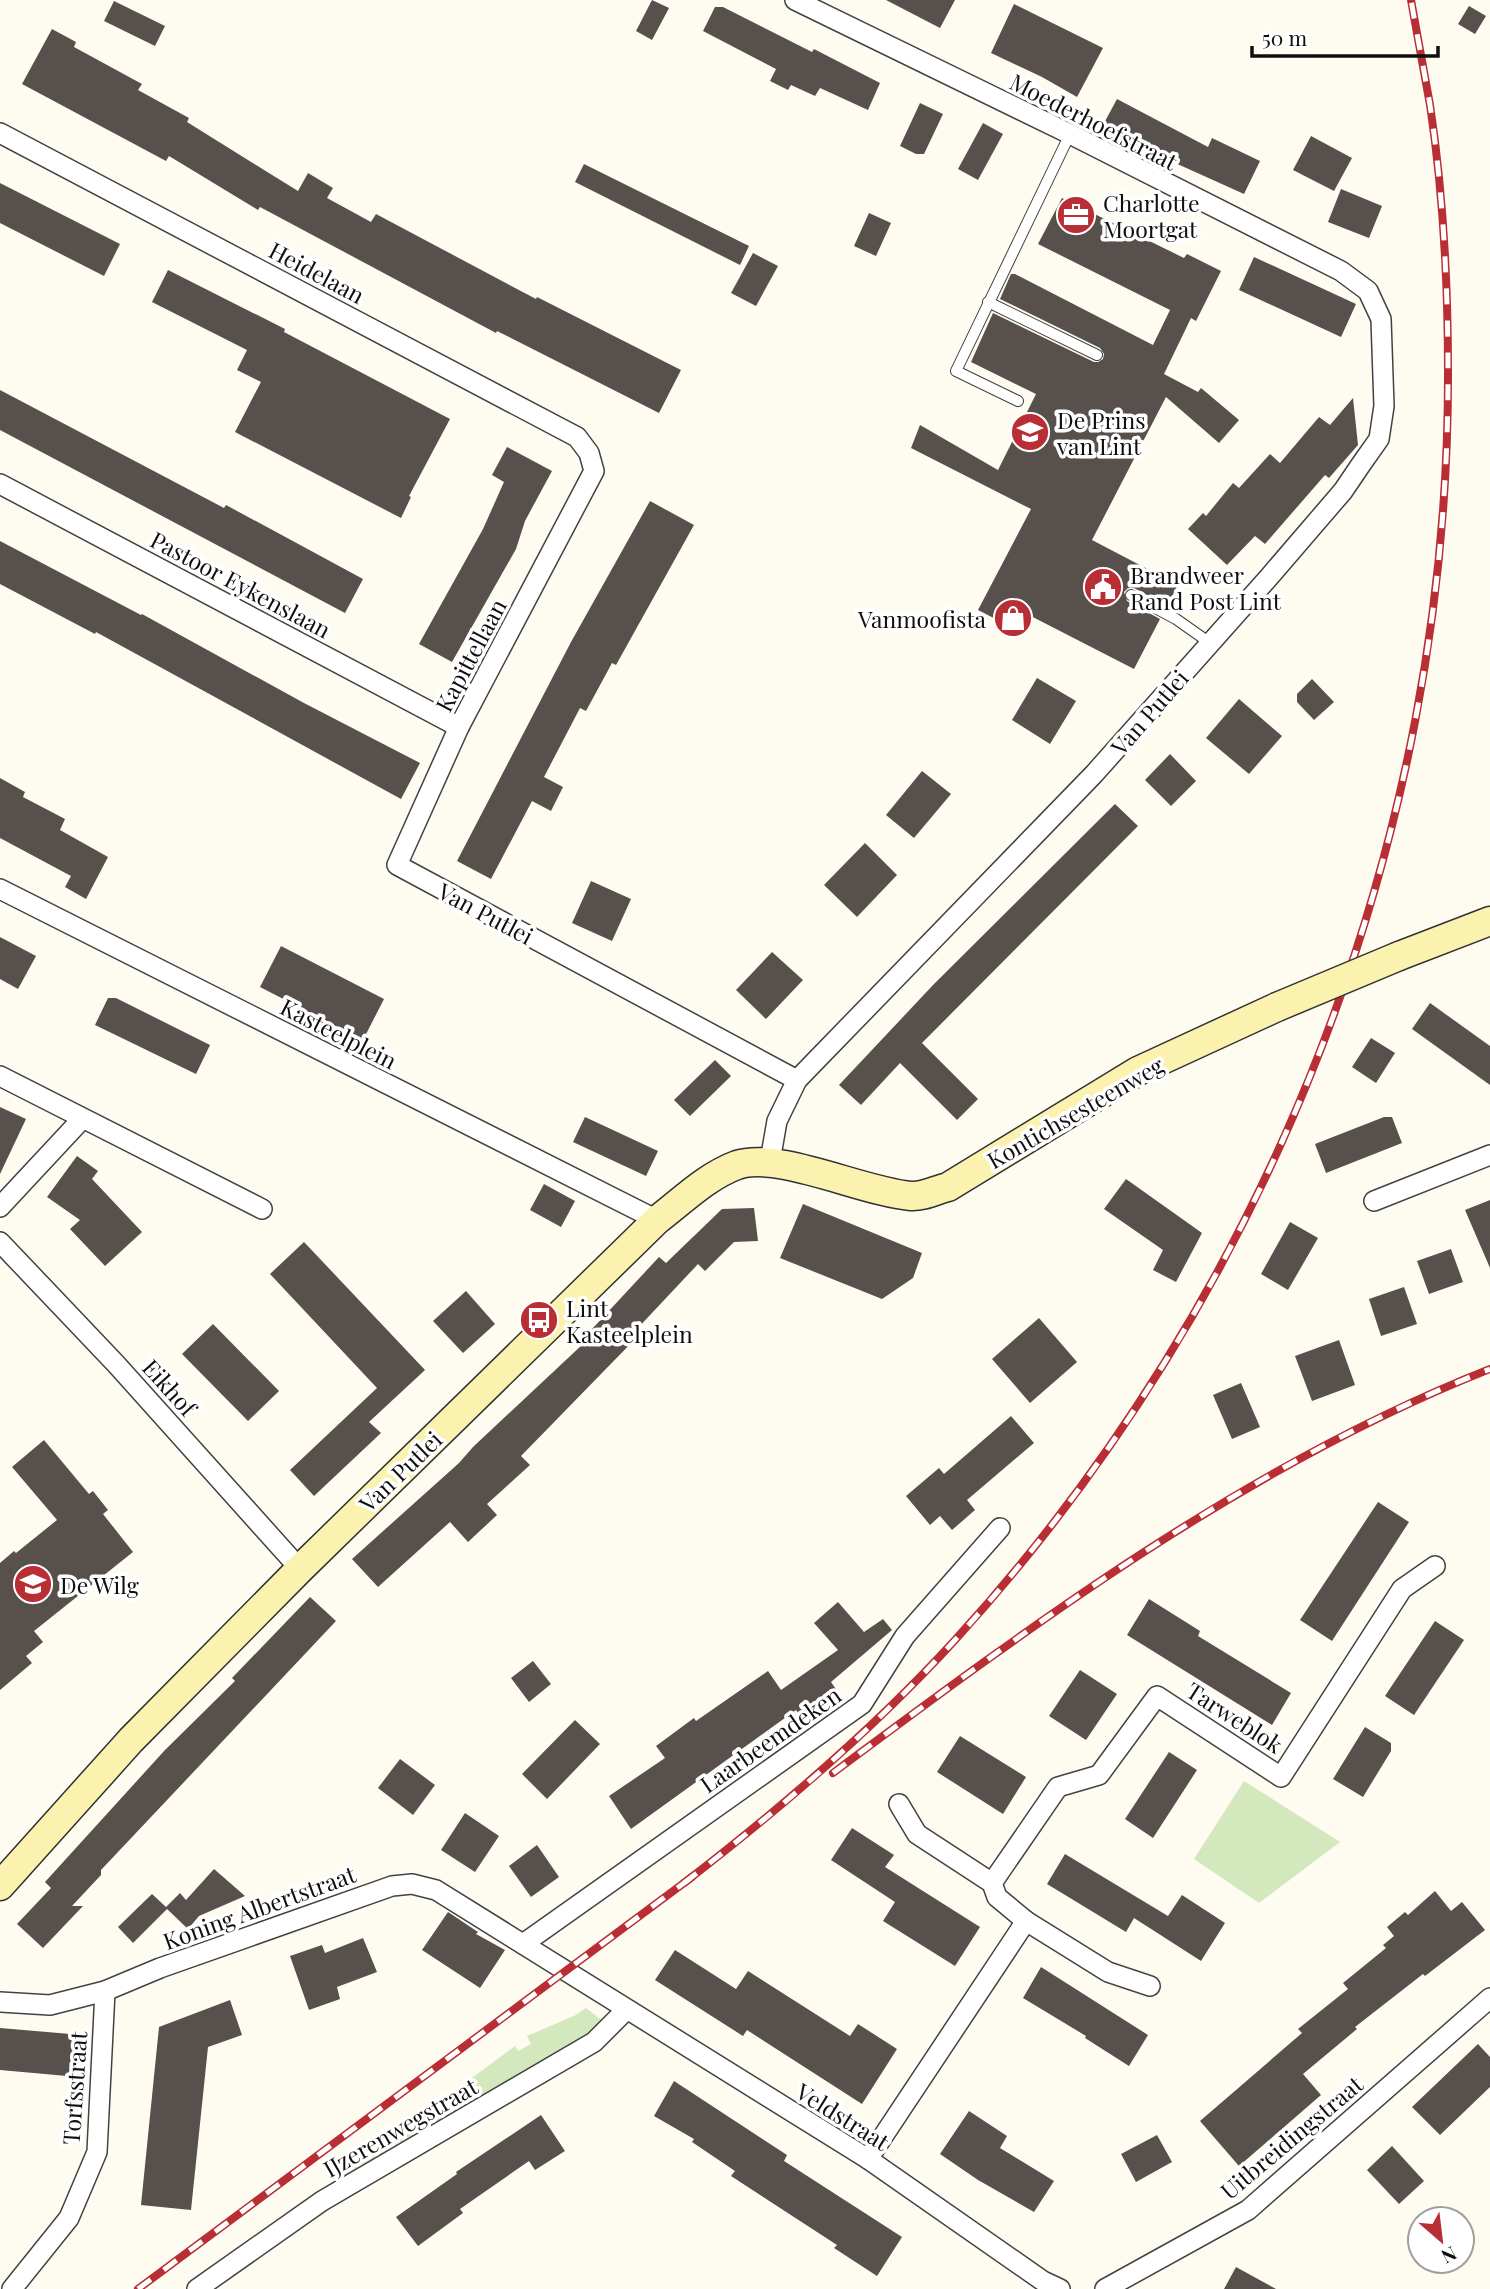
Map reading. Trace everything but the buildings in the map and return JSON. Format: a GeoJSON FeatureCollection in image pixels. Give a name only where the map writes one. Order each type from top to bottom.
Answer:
{"type":"FeatureCollection","features":[{"type":"Feature","properties":{"kind":"street","name":"Moederhoefstraat"},"geometry":{"type":"LineString","coordinates":[[795,0],[1070,134],[1341,271],[1368,291]]}},
{"type":"Feature","properties":{"kind":"street","name":"Heidelaan"},"geometry":{"type":"LineString","coordinates":[[0,133],[577,436],[589,453],[594,471]]}},
{"type":"Feature","properties":{"kind":"street","name":"Van Putlei"},"geometry":{"type":"LineString","coordinates":[[0,1886],[131,1740],[300,1569],[657,1220],[716,1174],[739,1164],[770,1161],[777,1121],[797,1080],[1094,774],[1343,491],[1379,439],[1384,406],[1381,319],[1368,291]]}},
{"type":"Feature","properties":{"kind":"street","name":"Kapittellaan"},"geometry":{"type":"LineString","coordinates":[[397,865],[459,727],[594,471]]}},
{"type":"Feature","properties":{"kind":"street","name":"Pastoor Eykenslaan"},"geometry":{"type":"LineString","coordinates":[[0,484],[459,727]]}},
{"type":"Feature","properties":{"kind":"street","name":"Van Putlei"},"geometry":{"type":"LineString","coordinates":[[397,865],[797,1080]]}},
{"type":"Feature","properties":{"kind":"street","name":"Kasteelplein"},"geometry":{"type":"LineString","coordinates":[[0,889],[657,1220]]}},
{"type":"Feature","properties":{"kind":"street","name":"Kontichsesteenweg"},"geometry":{"type":"LineString","coordinates":[[770,1161],[869,1188],[914,1196],[947,1187],[1138,1071],[1277,1007],[1490,921]]}},
{"type":"Feature","properties":{"kind":"street"},"geometry":{"type":"LineString","coordinates":[[0,1076],[262,1209]]}},
{"type":"Feature","properties":{"kind":"street"},"geometry":{"type":"LineString","coordinates":[[0,1207],[82,1119]]}},
{"type":"Feature","properties":{"kind":"street"},"geometry":{"type":"LineString","coordinates":[[1374,1201],[1490,1155]]}},
{"type":"Feature","properties":{"kind":"street","name":"Eikhof"},"geometry":{"type":"LineString","coordinates":[[0,1242],[125,1374],[300,1569]]}},
{"type":"Feature","properties":{"kind":"street","name":"Laarbeemdeken"},"geometry":{"type":"LineString","coordinates":[[523,1944],[862,1704],[905,1636],[1000,1528]]}},
{"type":"Feature","properties":{"kind":"street","name":"Tarweblok"},"geometry":{"type":"LineString","coordinates":[[992,1884],[1058,1787],[1100,1775],[1157,1696],[1281,1777],[1402,1590],[1435,1566]]}},
{"type":"Feature","properties":{"kind":"street"},"geometry":{"type":"LineString","coordinates":[[899,1804],[918,1834],[992,1884],[997,1896],[1026,1921],[1108,1972],[1150,1986]]}},
{"type":"Feature","properties":{"kind":"street","name":"Koning Albertstraat"},"geometry":{"type":"LineString","coordinates":[[0,2002],[50,2005],[105,1991],[160,1968],[392,1886],[412,1885],[436,1890],[596,1990]]}},
{"type":"Feature","properties":{"kind":"street"},"geometry":{"type":"LineString","coordinates":[[868,2159],[1026,1921]]}},
{"type":"Feature","properties":{"kind":"street","name":"Veldstraat"},"geometry":{"type":"LineString","coordinates":[[596,1990],[868,2159],[1047,2286]]}},
{"type":"Feature","properties":{"kind":"street","name":"Torfsstraat"},"geometry":{"type":"LineString","coordinates":[[12,2289],[69,2218],[97,2152],[105,1991]]}},
{"type":"Feature","properties":{"kind":"street","name":"Uitbreidingstraat"},"geometry":{"type":"LineString","coordinates":[[1105,2289],[1248,2210],[1490,1998]]}},
{"type":"Feature","properties":{"kind":"street","name":"IJzerenwegstraat"},"geometry":{"type":"LineString","coordinates":[[197,2289],[322,2201],[594,2042],[626,2010]]}},
{"type":"Feature","properties":{"kind":"lane"},"geometry":{"type":"LineString","coordinates":[[1018,401],[956,371],[1070,134]]}},
{"type":"Feature","properties":{"kind":"lane"},"geometry":{"type":"LineString","coordinates":[[988,302],[1097,355]]}},
{"type":"Feature","properties":{"kind":"lane"},"geometry":{"type":"LineString","coordinates":[[1131,595],[1210,643]]}},
{"type":"Feature","properties":{"kind":"green space"},"geometry":{"type":"Polygon","coordinates":[[[1244,1781],[1340,1842],[1259,1903],[1194,1859],[1244,1781]]]}},
{"type":"Feature","properties":{"kind":"green space"},"geometry":{"type":"Polygon","coordinates":[[[586,2008],[603,2021],[601,2028],[341,2184],[337,2178],[515,2046],[518,2051],[531,2044],[527,2036],[586,2008]]]}},
{"type":"Feature","properties":{"kind":"railway"},"geometry":{"type":"LineString","coordinates":[[684,1883],[790,1797],[892,1706],[955,1640],[1066,1506],[1165,1362],[1249,1211],[1320,1052],[1375,888],[1416,719],[1440,546],[1448,372],[1446,272],[1435,138],[1411,0]]}},
{"type":"Feature","properties":{"kind":"railway"},"geometry":{"type":"LineString","coordinates":[[833,1773],[989,1659],[1148,1549],[1315,1451],[1401,1407],[1490,1369]]}},
{"type":"Feature","properties":{"kind":"railway"},"geometry":{"type":"LineString","coordinates":[[138,2289],[692,1877]]}},
{"type":"Feature","properties":{"kind":"place","name":"Charlotte Moortgat"},"geometry":{"type":"Point","coordinates":[1076,215]}},
{"type":"Feature","properties":{"kind":"place","name":"De Prins van Lint"},"geometry":{"type":"Point","coordinates":[1030,432]}},
{"type":"Feature","properties":{"kind":"place","name":"Brandweer Rand Post Lint"},"geometry":{"type":"Point","coordinates":[1103,587]}},
{"type":"Feature","properties":{"kind":"place","name":"Vanmoofista"},"geometry":{"type":"Point","coordinates":[1013,618]}},
{"type":"Feature","properties":{"kind":"place","name":"Lint Kasteelplein"},"geometry":{"type":"Point","coordinates":[539,1320]}},
{"type":"Feature","properties":{"kind":"place","name":"De Wilg"},"geometry":{"type":"Point","coordinates":[33,1584]}}]}
